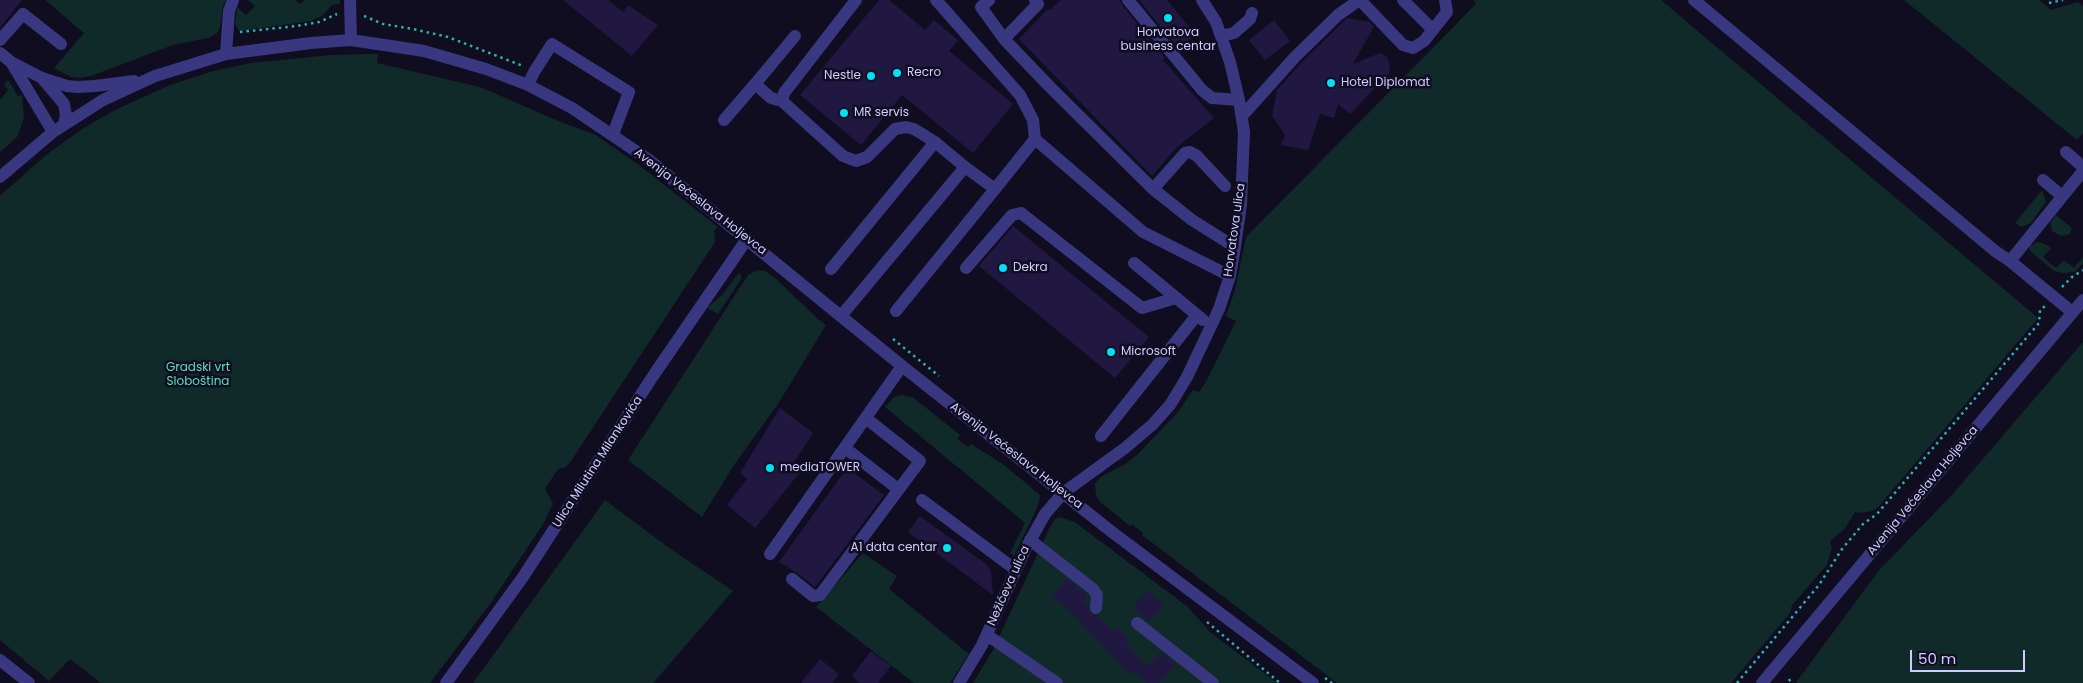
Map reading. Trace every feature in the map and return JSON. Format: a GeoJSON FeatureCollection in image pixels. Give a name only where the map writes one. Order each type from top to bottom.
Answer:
{"type":"FeatureCollection","features":[{"type":"Feature","properties":{"kind":"street"},"geometry":{"type":"LineString","coordinates":[[226,54],[229,11],[233,0]]}},
{"type":"Feature","properties":{"kind":"street"},"geometry":{"type":"LineString","coordinates":[[350,0],[351,40]]}},
{"type":"Feature","properties":{"kind":"street"},"geometry":{"type":"LineString","coordinates":[[782,101],[784,93],[856,0]]}},
{"type":"Feature","properties":{"kind":"street"},"geometry":{"type":"LineString","coordinates":[[936,0],[1020,95],[1033,120],[1036,139],[1143,232],[1230,276]]}},
{"type":"Feature","properties":{"kind":"street"},"geometry":{"type":"LineString","coordinates":[[989,0],[981,7],[1004,39],[1050,87],[1153,189],[1192,220],[1235,247]]}},
{"type":"Feature","properties":{"kind":"street"},"geometry":{"type":"LineString","coordinates":[[1004,39],[1038,4],[1035,0]]}},
{"type":"Feature","properties":{"kind":"street"},"geometry":{"type":"LineString","coordinates":[[1128,0],[1202,90],[1212,98],[1239,100]]}},
{"type":"Feature","properties":{"kind":"street","name":"Horvatova ulica"},"geometry":{"type":"LineString","coordinates":[[1063,493],[1125,448],[1152,425],[1170,405],[1188,377],[1211,327],[1230,276],[1241,205],[1244,132],[1239,100],[1220,33],[1202,0]]}},
{"type":"Feature","properties":{"kind":"street"},"geometry":{"type":"LineString","coordinates":[[1242,116],[1295,58],[1338,16],[1359,0],[1403,45],[1413,48],[1424,41],[1447,12],[1446,0]]}},
{"type":"Feature","properties":{"kind":"street"},"geometry":{"type":"LineString","coordinates":[[1403,0],[1433,30]]}},
{"type":"Feature","properties":{"kind":"street"},"geometry":{"type":"LineString","coordinates":[[1694,0],[2072,312]]}},
{"type":"Feature","properties":{"kind":"street"},"geometry":{"type":"LineString","coordinates":[[0,40],[23,14],[61,44]]}},
{"type":"Feature","properties":{"kind":"street"},"geometry":{"type":"LineString","coordinates":[[724,120],[795,36]]}},
{"type":"Feature","properties":{"kind":"street","name":"Avenija Većeslava Holjevca"},"geometry":{"type":"LineString","coordinates":[[0,177],[53,132],[104,100],[149,78],[226,54],[351,40],[424,51],[486,68],[528,85],[572,108],[649,160],[902,366],[1063,493],[1312,683]]}},
{"type":"Feature","properties":{"kind":"street"},"geometry":{"type":"LineString","coordinates":[[528,85],[552,44],[629,92],[612,134]]}},
{"type":"Feature","properties":{"kind":"street"},"geometry":{"type":"LineString","coordinates":[[0,53],[11,62],[42,78],[67,86],[95,86],[149,78]]}},
{"type":"Feature","properties":{"kind":"street"},"geometry":{"type":"LineString","coordinates":[[11,62],[53,132]]}},
{"type":"Feature","properties":{"kind":"street"},"geometry":{"type":"LineString","coordinates":[[42,78],[66,109],[64,124]]}},
{"type":"Feature","properties":{"kind":"street"},"geometry":{"type":"LineString","coordinates":[[755,84],[771,98],[782,101],[843,156],[856,161],[866,157],[895,129],[906,127],[914,129],[935,142],[965,168],[995,189]]}},
{"type":"Feature","properties":{"kind":"street"},"geometry":{"type":"LineString","coordinates":[[896,311],[1036,139]]}},
{"type":"Feature","properties":{"kind":"street"},"geometry":{"type":"LineString","coordinates":[[832,269],[935,142]]}},
{"type":"Feature","properties":{"kind":"street"},"geometry":{"type":"LineString","coordinates":[[1153,189],[1185,154],[1190,152],[1197,156],[1225,186]]}},
{"type":"Feature","properties":{"kind":"street"},"geometry":{"type":"LineString","coordinates":[[2066,152],[2083,167]]}},
{"type":"Feature","properties":{"kind":"street"},"geometry":{"type":"LineString","coordinates":[[841,316],[965,168]]}},
{"type":"Feature","properties":{"kind":"street"},"geometry":{"type":"LineString","coordinates":[[2010,261],[2083,171]]}},
{"type":"Feature","properties":{"kind":"street"},"geometry":{"type":"LineString","coordinates":[[2042,180],[2062,196]]}},
{"type":"Feature","properties":{"kind":"street"},"geometry":{"type":"LineString","coordinates":[[966,268],[1012,215],[1020,213],[1142,308],[1176,298]]}},
{"type":"Feature","properties":{"kind":"street","name":"Ulica Milutina Milankovića"},"geometry":{"type":"LineString","coordinates":[[446,683],[523,577],[653,376],[747,239]]}},
{"type":"Feature","properties":{"kind":"street"},"geometry":{"type":"LineString","coordinates":[[1134,263],[1211,327]]}},
{"type":"Feature","properties":{"kind":"street","name":"Avenija Većeslava Holjevca"},"geometry":{"type":"LineString","coordinates":[[1762,683],[2083,300]]}},
{"type":"Feature","properties":{"kind":"street"},"geometry":{"type":"LineString","coordinates":[[1101,436],[1197,315]]}},
{"type":"Feature","properties":{"kind":"street"},"geometry":{"type":"LineString","coordinates":[[770,554],[867,419],[902,366]]}},
{"type":"Feature","properties":{"kind":"street"},"geometry":{"type":"LineString","coordinates":[[792,579],[813,596],[820,595],[920,461],[867,419]]}},
{"type":"Feature","properties":{"kind":"street"},"geometry":{"type":"LineString","coordinates":[[845,448],[898,490]]}},
{"type":"Feature","properties":{"kind":"street","name":"Nežićeva ulica"},"geometry":{"type":"LineString","coordinates":[[959,683],[987,635],[1030,540],[1045,514],[1063,493]]}},
{"type":"Feature","properties":{"kind":"street"},"geometry":{"type":"LineString","coordinates":[[922,500],[1016,570]]}},
{"type":"Feature","properties":{"kind":"street"},"geometry":{"type":"LineString","coordinates":[[1030,540],[1093,589],[1098,595],[1096,608]]}},
{"type":"Feature","properties":{"kind":"street"},"geometry":{"type":"LineString","coordinates":[[1137,622],[1213,683]]}},
{"type":"Feature","properties":{"kind":"street"},"geometry":{"type":"LineString","coordinates":[[987,635],[1056,683]]}},
{"type":"Feature","properties":{"kind":"street"},"geometry":{"type":"LineString","coordinates":[[0,660],[29,683]]}},
{"type":"Feature","properties":{"kind":"path"},"geometry":{"type":"LineString","coordinates":[[2048,3],[2063,0]]}},
{"type":"Feature","properties":{"kind":"path"},"geometry":{"type":"LineString","coordinates":[[237,32],[297,26],[318,22],[337,13]]}},
{"type":"Feature","properties":{"kind":"path"},"geometry":{"type":"LineString","coordinates":[[358,14],[383,24],[413,28],[448,37],[524,67]]}},
{"type":"Feature","properties":{"kind":"path"},"geometry":{"type":"LineString","coordinates":[[2066,283],[2083,270]]}},
{"type":"Feature","properties":{"kind":"path"},"geometry":{"type":"LineString","coordinates":[[1737,683],[1820,585],[1847,542],[1863,524],[1877,514],[2039,323],[2040,310],[2044,308]]}},
{"type":"Feature","properties":{"kind":"path"},"geometry":{"type":"LineString","coordinates":[[1789,679],[1791,683]]}},
{"type":"Feature","properties":{"kind":"green space"},"geometry":{"type":"Polygon","coordinates":[[[45,0],[226,0],[223,6],[220,27],[217,33],[208,38],[173,45],[91,76],[80,78],[71,77],[54,68],[84,33],[45,0]]]}},
{"type":"Feature","properties":{"kind":"green space"},"geometry":{"type":"Polygon","coordinates":[[[248,0],[295,0],[301,4],[304,0],[340,0],[340,4],[332,5],[322,16],[311,21],[239,31],[235,24],[237,7],[246,15],[255,6],[248,0]]]}},
{"type":"Feature","properties":{"kind":"green space"},"geometry":{"type":"Polygon","coordinates":[[[1473,0],[1661,0],[2038,318],[1879,506],[1872,511],[1855,512],[1844,530],[1830,541],[1832,548],[1827,565],[1792,605],[1790,613],[1731,683],[1337,683],[1142,535],[1143,533],[1132,524],[1130,526],[1100,502],[1096,496],[1095,483],[1102,476],[1124,465],[1138,454],[1178,412],[1193,390],[1199,392],[1207,380],[1236,321],[1226,316],[1235,290],[1246,237],[1476,4],[1473,0]]]}},
{"type":"Feature","properties":{"kind":"green space"},"geometry":{"type":"Polygon","coordinates":[[[1904,0],[2039,0],[2051,10],[2078,2],[2083,6],[2083,133],[2077,140],[1904,0]]]}},
{"type":"Feature","properties":{"kind":"green space","name":"Gradski vrt Sloboština"},"geometry":{"type":"Polygon","coordinates":[[[378,54],[377,63],[480,87],[563,123],[594,134],[635,162],[718,227],[714,231],[715,242],[569,464],[564,468],[558,469],[545,489],[553,503],[545,521],[490,604],[430,683],[101,683],[70,659],[49,681],[0,640],[0,196],[46,155],[82,129],[117,109],[170,85],[213,71],[251,63],[331,55],[378,54]]]}},
{"type":"Feature","properties":{"kind":"green space"},"geometry":{"type":"Polygon","coordinates":[[[8,80],[18,96],[22,95],[24,118],[17,137],[0,152],[0,100],[8,90],[4,85],[8,80]]]}},
{"type":"Feature","properties":{"kind":"green space"},"geometry":{"type":"Polygon","coordinates":[[[2042,190],[2046,202],[2031,223],[2022,227],[2015,223],[2042,190]]]}},
{"type":"Feature","properties":{"kind":"green space"},"geometry":{"type":"Polygon","coordinates":[[[2056,215],[2072,228],[2070,234],[2061,236],[2052,231],[2050,223],[2056,215]]]}},
{"type":"Feature","properties":{"kind":"green space"},"geometry":{"type":"Polygon","coordinates":[[[2037,242],[2051,248],[2043,257],[2056,268],[2064,260],[2074,268],[2083,257],[2083,263],[2075,272],[2063,273],[2054,271],[2029,250],[2030,246],[2037,242]]]}},
{"type":"Feature","properties":{"kind":"green space"},"geometry":{"type":"Polygon","coordinates":[[[757,270],[765,271],[774,277],[826,325],[778,404],[734,465],[702,517],[628,460],[748,275],[757,270]]]}},
{"type":"Feature","properties":{"kind":"green space"},"geometry":{"type":"Polygon","coordinates":[[[738,274],[741,274],[741,279],[718,314],[707,308],[722,295],[738,274]]]}},
{"type":"Feature","properties":{"kind":"green space"},"geometry":{"type":"Polygon","coordinates":[[[2083,342],[2083,683],[1797,683],[1880,569],[1952,495],[2083,342]]]}},
{"type":"Feature","properties":{"kind":"green space"},"geometry":{"type":"Polygon","coordinates":[[[902,395],[914,398],[960,435],[957,439],[968,447],[971,444],[1003,464],[1039,494],[1040,498],[1036,510],[1014,556],[1010,553],[1025,523],[885,407],[894,397],[902,395]]]}},
{"type":"Feature","properties":{"kind":"green space"},"geometry":{"type":"Polygon","coordinates":[[[605,500],[672,550],[733,591],[653,683],[473,683],[605,500]]]}},
{"type":"Feature","properties":{"kind":"green space"},"geometry":{"type":"Polygon","coordinates":[[[1061,517],[1076,523],[1188,607],[1210,632],[1277,683],[973,683],[993,650],[1050,527],[1055,519],[1061,517]]]}},
{"type":"Feature","properties":{"kind":"green space"},"geometry":{"type":"Polygon","coordinates":[[[863,553],[897,576],[889,589],[969,654],[950,683],[914,683],[816,607],[863,553]]]}},
{"type":"Feature","properties":{"kind":"building"},"geometry":{"type":"Polygon","coordinates":[[[0,0],[22,0],[0,28],[0,0]]]}},
{"type":"Feature","properties":{"kind":"building"},"geometry":{"type":"Polygon","coordinates":[[[563,0],[608,0],[623,12],[628,5],[658,25],[632,56],[563,0]]]}},
{"type":"Feature","properties":{"kind":"building","name":"Recro"},"geometry":{"type":"Polygon","coordinates":[[[879,0],[889,0],[925,30],[934,20],[958,40],[949,51],[1013,104],[973,153],[902,95],[861,145],[800,95],[879,0]]]}},
{"type":"Feature","properties":{"kind":"building"},"geometry":{"type":"Polygon","coordinates":[[[1061,0],[1120,0],[1165,58],[1163,60],[1214,118],[1177,147],[1152,176],[1019,39],[1048,9],[1050,10],[1061,0]]]}},
{"type":"Feature","properties":{"kind":"building","name":"Horvatova business centar"},"geometry":{"type":"Polygon","coordinates":[[[1139,0],[1167,0],[1196,35],[1178,48],[1139,0]]]}},
{"type":"Feature","properties":{"kind":"building","name":"Hotel Diplomat"},"geometry":{"type":"Polygon","coordinates":[[[1347,18],[1370,22],[1374,27],[1353,64],[1380,53],[1387,57],[1390,65],[1389,74],[1350,114],[1338,104],[1334,118],[1320,114],[1308,150],[1281,145],[1285,135],[1272,116],[1277,90],[1301,63],[1347,18]]]}},
{"type":"Feature","properties":{"kind":"building"},"geometry":{"type":"Polygon","coordinates":[[[1274,20],[1290,41],[1265,60],[1249,40],[1274,20]]]}},
{"type":"Feature","properties":{"kind":"building"},"geometry":{"type":"Polygon","coordinates":[[[1013,226],[1149,337],[1115,378],[979,266],[1013,226]]]}},
{"type":"Feature","properties":{"kind":"building","name":"mediaTOWER"},"geometry":{"type":"Polygon","coordinates":[[[780,408],[813,433],[792,465],[801,471],[755,528],[727,505],[747,479],[740,473],[780,408]]]}},
{"type":"Feature","properties":{"kind":"building"},"geometry":{"type":"Polygon","coordinates":[[[847,468],[884,495],[815,587],[779,562],[847,468]]]}},
{"type":"Feature","properties":{"kind":"building","name":"A1 data centar"},"geometry":{"type":"Polygon","coordinates":[[[920,516],[987,565],[991,571],[993,595],[908,532],[920,516]]]}},
{"type":"Feature","properties":{"kind":"building"},"geometry":{"type":"Polygon","coordinates":[[[1066,578],[1087,595],[1083,600],[1088,605],[1091,614],[1098,616],[1113,632],[1118,627],[1130,640],[1126,644],[1147,666],[1161,652],[1176,665],[1158,683],[1147,683],[1135,671],[1130,675],[1068,609],[1052,597],[1066,578]]]}},
{"type":"Feature","properties":{"kind":"building"},"geometry":{"type":"Polygon","coordinates":[[[1148,590],[1164,605],[1149,622],[1133,607],[1148,590]]]}},
{"type":"Feature","properties":{"kind":"building"},"geometry":{"type":"Polygon","coordinates":[[[871,651],[891,666],[878,683],[860,683],[852,676],[871,651]]]}},
{"type":"Feature","properties":{"kind":"building"},"geometry":{"type":"Polygon","coordinates":[[[820,659],[839,674],[832,683],[801,683],[820,659]]]}},
{"type":"Feature","properties":{"kind":"place","name":"Horvatova business centar"},"geometry":{"type":"Point","coordinates":[1168,18]}},
{"type":"Feature","properties":{"kind":"place","name":"Recro"},"geometry":{"type":"Point","coordinates":[897,73]}},
{"type":"Feature","properties":{"kind":"place","name":"Nestle"},"geometry":{"type":"Point","coordinates":[871,76]}},
{"type":"Feature","properties":{"kind":"place","name":"Hotel Diplomat"},"geometry":{"type":"Point","coordinates":[1331,83]}},
{"type":"Feature","properties":{"kind":"place","name":"MR servis"},"geometry":{"type":"Point","coordinates":[844,113]}},
{"type":"Feature","properties":{"kind":"place","name":"Dekra"},"geometry":{"type":"Point","coordinates":[1003,268]}},
{"type":"Feature","properties":{"kind":"place","name":"Microsoft"},"geometry":{"type":"Point","coordinates":[1111,352]}},
{"type":"Feature","properties":{"kind":"place","name":"mediaTOWER"},"geometry":{"type":"Point","coordinates":[770,468]}},
{"type":"Feature","properties":{"kind":"place","name":"A1 data centar"},"geometry":{"type":"Point","coordinates":[947,548]}}]}
